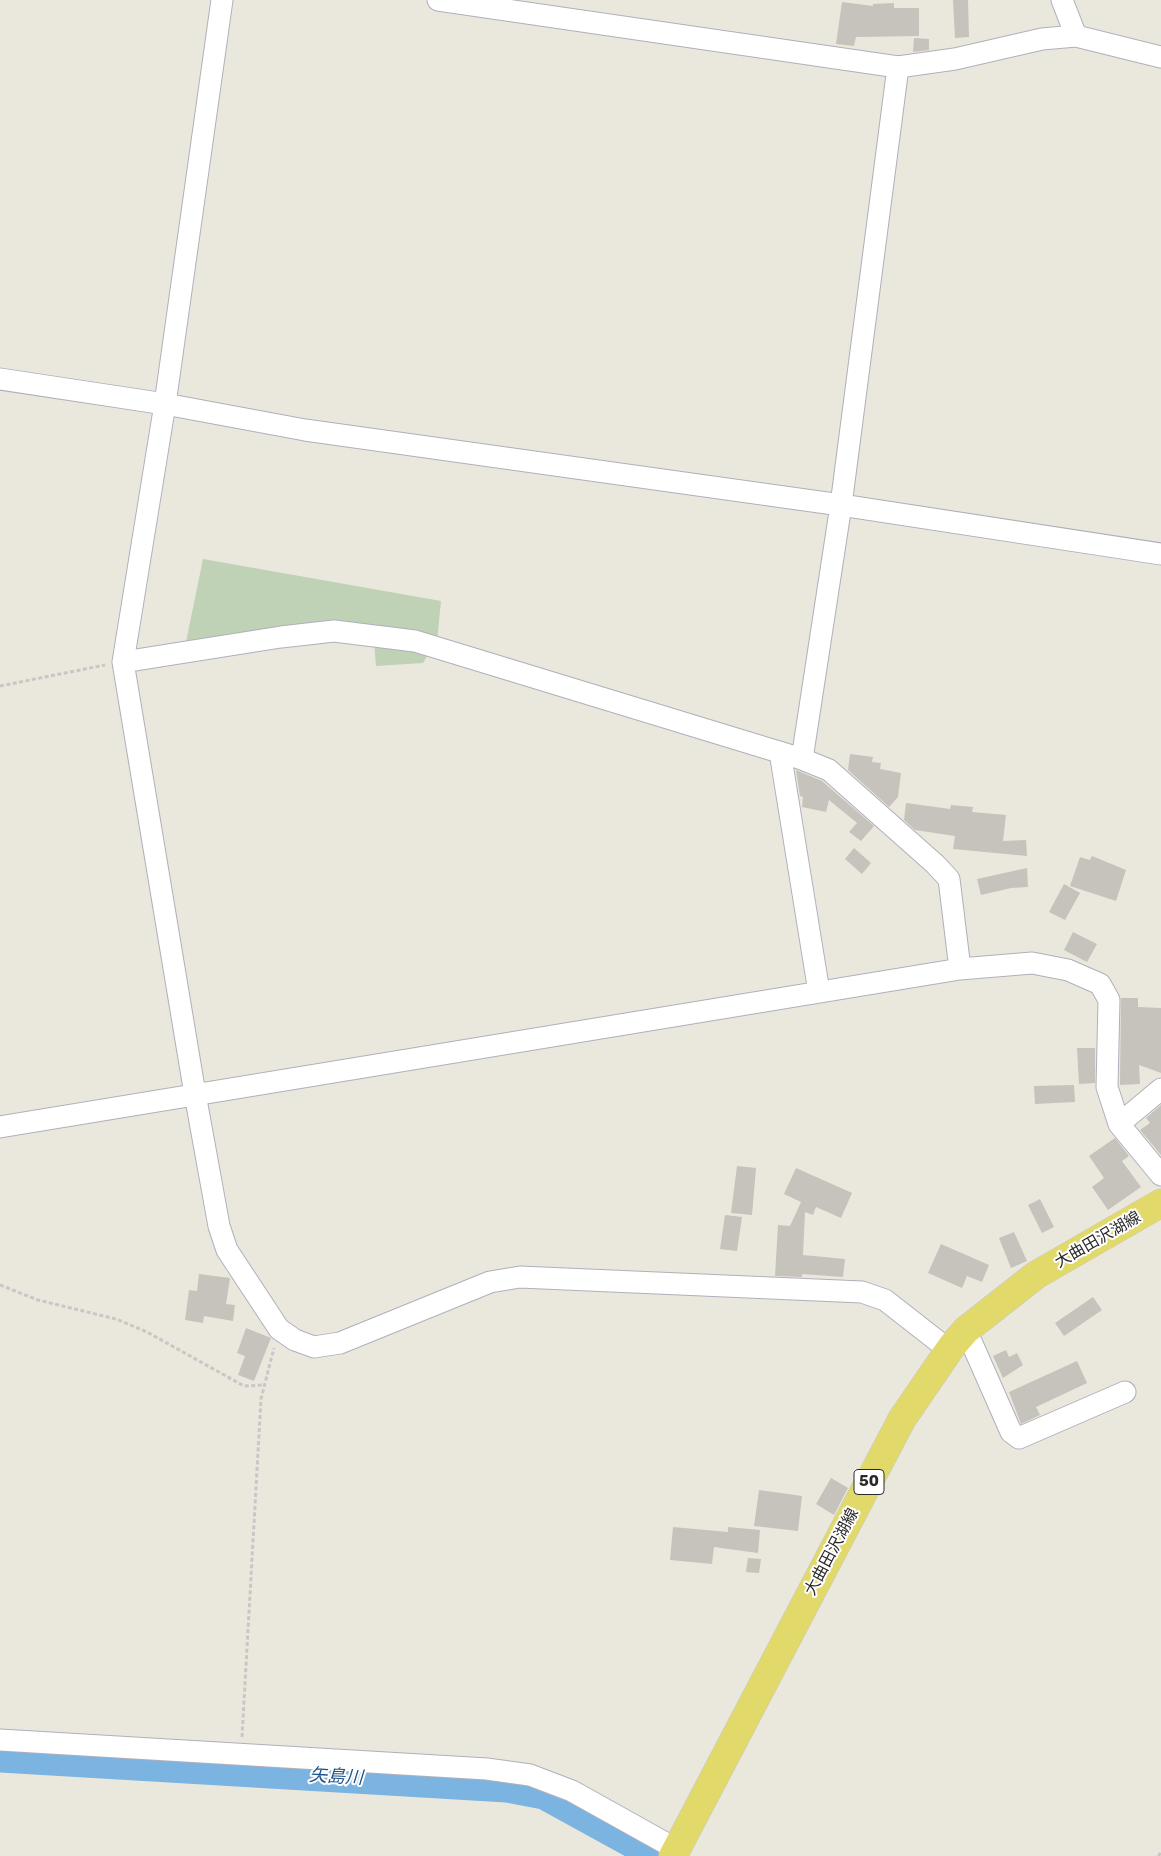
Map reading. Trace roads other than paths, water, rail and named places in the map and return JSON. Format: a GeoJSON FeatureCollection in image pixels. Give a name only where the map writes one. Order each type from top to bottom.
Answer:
{"type":"FeatureCollection","features":[{"type":"Feature","properties":{"kind":"main road","name":"大曲田沢湖線"},"geometry":{"type":"LineString","coordinates":[[674,1853],[902,1419],[948,1350],[966,1330],[1036,1275],[1161,1203]]}},
{"type":"Feature","properties":{"kind":"street"},"geometry":{"type":"LineString","coordinates":[[222,0],[165,404],[123,662],[195,1094],[219,1226],[227,1250],[278,1329],[295,1340],[314,1346],[340,1343],[490,1282],[520,1277],[862,1292],[885,1300],[948,1350]]}},
{"type":"Feature","properties":{"kind":"street"},"geometry":{"type":"LineString","coordinates":[[438,0],[898,67],[955,59],[1042,39],[1076,36],[1161,57]]}},
{"type":"Feature","properties":{"kind":"street"},"geometry":{"type":"LineString","coordinates":[[1062,0],[1076,36]]}},
{"type":"Feature","properties":{"kind":"street"},"geometry":{"type":"LineString","coordinates":[[802,759],[841,505],[898,67]]}},
{"type":"Feature","properties":{"kind":"street"},"geometry":{"type":"LineString","coordinates":[[0,380],[165,404],[305,430],[841,505],[1161,554]]}},
{"type":"Feature","properties":{"kind":"street"},"geometry":{"type":"LineString","coordinates":[[123,662],[281,637],[334,631],[406,640],[802,759],[829,770],[936,864],[949,879],[960,968]]}},
{"type":"Feature","properties":{"kind":"street"},"geometry":{"type":"LineString","coordinates":[[780,752],[820,992]]}},
{"type":"Feature","properties":{"kind":"street"},"geometry":{"type":"LineString","coordinates":[[0,1127],[960,968],[1032,963],[1068,970],[1100,984],[1109,1000],[1107,1087],[1120,1124],[1161,1175]]}},
{"type":"Feature","properties":{"kind":"street"},"geometry":{"type":"LineString","coordinates":[[1120,1124],[1161,1089]]}},
{"type":"Feature","properties":{"kind":"street"},"geometry":{"type":"LineString","coordinates":[[966,1330],[1011,1432],[1019,1438],[1125,1392]]}},
{"type":"Feature","properties":{"kind":"street"},"geometry":{"type":"LineString","coordinates":[[0,1740],[241,1756],[487,1769],[530,1775],[572,1791],[674,1853]]}},
{"type":"Feature","properties":{"kind":"waterway","name":"矢島川"},"geometry":{"type":"LineString","coordinates":[[0,1757],[507,1787],[544,1794],[657,1856]]}}]}
